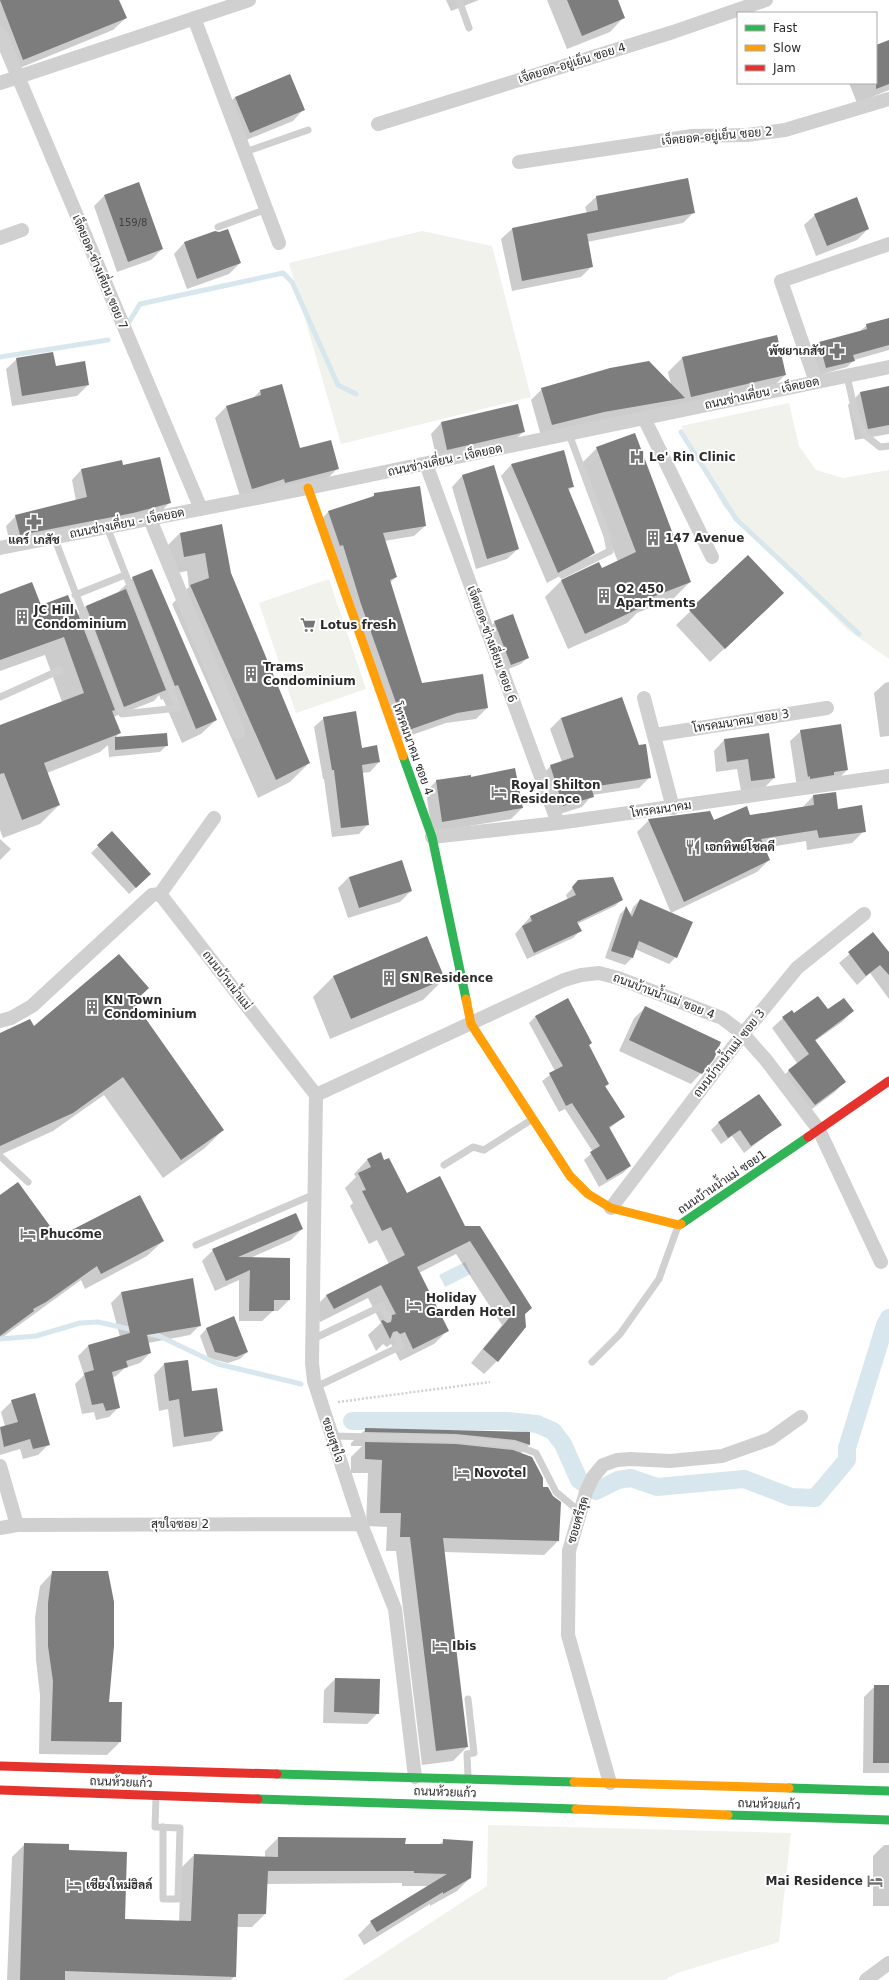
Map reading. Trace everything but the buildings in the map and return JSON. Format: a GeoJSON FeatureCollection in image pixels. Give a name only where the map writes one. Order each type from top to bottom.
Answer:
{"type":"FeatureCollection","features":[{"type":"Feature","properties":{"kind":"main road","name":"โทรคมนาคม ซอย 4"},"geometry":{"type":"LineString","coordinates":[[308,488],[432,837],[471,1024]]}},
{"type":"Feature","properties":{"kind":"main road","name":"ถนนบ้านน้ำแม่ ซอย1"},"geometry":{"type":"LineString","coordinates":[[471,1024],[532,1120],[570,1176],[588,1194],[611,1208],[679,1225],[889,1081]]}},
{"type":"Feature","properties":{"kind":"main road","name":"ถนนห้วยแก้ว"},"geometry":{"type":"LineString","coordinates":[[0,1766],[889,1820]]}},
{"type":"Feature","properties":{"kind":"main road","name":"ถนนห้วยแก้ว"},"geometry":{"type":"LineString","coordinates":[[0,1790],[156,1795],[416,1792],[468,1778],[889,1791]]}},
{"type":"Feature","properties":{"kind":"street"},"geometry":{"type":"LineString","coordinates":[[0,83],[249,0]]}},
{"type":"Feature","properties":{"kind":"street","name":"เจ็ดยอด-อยู่เย็น ซอย 4"},"geometry":{"type":"LineString","coordinates":[[378,124],[673,32],[766,0]]}},
{"type":"Feature","properties":{"kind":"street"},"geometry":{"type":"LineString","coordinates":[[194,18],[279,243]]}},
{"type":"Feature","properties":{"kind":"street","name":"เจ็ดยอด-ช่างเคี่ยน ซอย 7"},"geometry":{"type":"LineString","coordinates":[[0,34],[201,509]]}},
{"type":"Feature","properties":{"kind":"street","name":"เจ็ดยอด-อยู่เย็น ซอย 2"},"geometry":{"type":"LineString","coordinates":[[519,162],[692,136],[747,135],[785,130],[889,99]]}},
{"type":"Feature","properties":{"kind":"street"},"geometry":{"type":"LineString","coordinates":[[0,238],[22,230]]}},
{"type":"Feature","properties":{"kind":"street"},"geometry":{"type":"LineString","coordinates":[[816,382],[781,281],[889,244]]}},
{"type":"Feature","properties":{"kind":"street","name":"ถนนช่างเคี่ยน - เจ็ดยอด"},"geometry":{"type":"LineString","coordinates":[[0,548],[426,464],[889,367]]}},
{"type":"Feature","properties":{"kind":"street"},"geometry":{"type":"LineString","coordinates":[[644,418],[712,557]]}},
{"type":"Feature","properties":{"kind":"street","name":"เจ็ดยอด-ช่างเคี่ยน ซอย 6"},"geometry":{"type":"LineString","coordinates":[[426,464],[558,823]]}},
{"type":"Feature","properties":{"kind":"street"},"geometry":{"type":"LineString","coordinates":[[150,519],[238,732]]}},
{"type":"Feature","properties":{"kind":"street"},"geometry":{"type":"LineString","coordinates":[[644,698],[655,734],[673,808]]}},
{"type":"Feature","properties":{"kind":"street","name":"โทรคมนาคม ซอย 3"},"geometry":{"type":"LineString","coordinates":[[655,734],[827,708]]}},
{"type":"Feature","properties":{"kind":"street","name":"โทรคมนาคม"},"geometry":{"type":"LineString","coordinates":[[432,837],[673,808],[889,776]]}},
{"type":"Feature","properties":{"kind":"street"},"geometry":{"type":"LineString","coordinates":[[0,1021],[11,1018],[32,1006],[152,895],[160,894],[214,818]]}},
{"type":"Feature","properties":{"kind":"street","name":"ถนนบ้านน้ำแม่"},"geometry":{"type":"LineString","coordinates":[[160,894],[316,1094]]}},
{"type":"Feature","properties":{"kind":"street","name":"ถนนบ้านน้ำแม่ ซอย 3"},"geometry":{"type":"LineString","coordinates":[[611,1208],[743,1034],[797,968],[864,914]]}},
{"type":"Feature","properties":{"kind":"street","name":"ถนนบ้านน้ำแม่ ซอย 4"},"geometry":{"type":"LineString","coordinates":[[471,1024],[564,980],[581,975],[599,973],[618,978],[722,1018],[743,1034],[766,1060],[819,1130],[880,1262]]}},
{"type":"Feature","properties":{"kind":"street"},"geometry":{"type":"LineString","coordinates":[[316,1094],[471,1024]]}},
{"type":"Feature","properties":{"kind":"street","name":"ซอยสุขใจ"},"geometry":{"type":"LineString","coordinates":[[316,1094],[312,1363],[321,1405],[361,1524],[395,1609],[416,1792]]}},
{"type":"Feature","properties":{"kind":"street","name":"ซอยศรีสุด"},"geometry":{"type":"LineString","coordinates":[[610,1783],[568,1635],[569,1550],[586,1492],[593,1477],[603,1465],[617,1460],[631,1459],[670,1461],[722,1456],[770,1439],[801,1417]]}},
{"type":"Feature","properties":{"kind":"street"},"geometry":{"type":"LineString","coordinates":[[0,1466],[17,1526]]}},
{"type":"Feature","properties":{"kind":"street","name":"สุขใจซอย 2"},"geometry":{"type":"LineString","coordinates":[[0,1528],[17,1526],[361,1524]]}},
{"type":"Feature","properties":{"kind":"street"},"geometry":{"type":"LineString","coordinates":[[866,1980],[889,1963]]}},
{"type":"Feature","properties":{"kind":"lane"},"geometry":{"type":"LineString","coordinates":[[459,0],[469,28]]}},
{"type":"Feature","properties":{"kind":"lane"},"geometry":{"type":"LineString","coordinates":[[245,152],[308,130]]}},
{"type":"Feature","properties":{"kind":"lane"},"geometry":{"type":"LineString","coordinates":[[218,226],[267,209]]}},
{"type":"Feature","properties":{"kind":"lane"},"geometry":{"type":"LineString","coordinates":[[847,376],[856,416],[865,435],[880,447],[889,446]]}},
{"type":"Feature","properties":{"kind":"lane"},"geometry":{"type":"LineString","coordinates":[[562,575],[610,551],[607,536],[569,434]]}},
{"type":"Feature","properties":{"kind":"lane"},"geometry":{"type":"LineString","coordinates":[[54,538],[122,714],[178,708],[107,527]]}},
{"type":"Feature","properties":{"kind":"lane"},"geometry":{"type":"LineString","coordinates":[[75,594],[125,574]]}},
{"type":"Feature","properties":{"kind":"lane"},"geometry":{"type":"LineString","coordinates":[[0,696],[60,670]]}},
{"type":"Feature","properties":{"kind":"lane"},"geometry":{"type":"LineString","coordinates":[[444,1165],[473,1147],[484,1150],[532,1120]]}},
{"type":"Feature","properties":{"kind":"lane"},"geometry":{"type":"LineString","coordinates":[[0,1156],[28,1182]]}},
{"type":"Feature","properties":{"kind":"lane"},"geometry":{"type":"LineString","coordinates":[[196,1245],[315,1194]]}},
{"type":"Feature","properties":{"kind":"lane"},"geometry":{"type":"LineString","coordinates":[[592,1362],[620,1334],[659,1279],[679,1225]]}},
{"type":"Feature","properties":{"kind":"lane"},"geometry":{"type":"LineString","coordinates":[[313,1339],[382,1306],[388,1318]]}},
{"type":"Feature","properties":{"kind":"lane"},"geometry":{"type":"LineString","coordinates":[[316,1387],[401,1346],[396,1336]]}},
{"type":"Feature","properties":{"kind":"lane"},"geometry":{"type":"LineString","coordinates":[[332,1436],[456,1439],[514,1444],[536,1453],[556,1492],[580,1512]]}},
{"type":"Feature","properties":{"kind":"lane"},"geometry":{"type":"LineString","coordinates":[[468,1699],[474,1753],[467,1751],[468,1778]]}},
{"type":"Feature","properties":{"kind":"lane"},"geometry":{"type":"LineString","coordinates":[[156,1795],[155,1827],[163,1827],[180,1828],[178,1899],[162,1899],[163,1827]]}},
{"type":"Feature","properties":{"kind":"path"},"geometry":{"type":"LineString","coordinates":[[321,1405],[490,1382]]}},
{"type":"Feature","properties":{"kind":"shaded area"},"geometry":{"type":"Polygon","coordinates":[[[422,231],[492,246],[531,397],[341,444],[289,263],[422,231]]]}},
{"type":"Feature","properties":{"kind":"shaded area"},"geometry":{"type":"Polygon","coordinates":[[[789,403],[799,446],[816,470],[843,478],[889,470],[889,659],[848,630],[723,506],[681,426],[789,403]]]}},
{"type":"Feature","properties":{"kind":"shaded area"},"geometry":{"type":"Polygon","coordinates":[[[329,579],[366,689],[296,713],[259,603],[329,579]]]}},
{"type":"Feature","properties":{"kind":"shaded area"},"geometry":{"type":"Polygon","coordinates":[[[465,1262],[471,1274],[445,1287],[439,1275],[465,1262]]]}},
{"type":"Feature","properties":{"kind":"shaded area"},"geometry":{"type":"Polygon","coordinates":[[[488,1825],[791,1833],[779,1942],[677,1973],[665,1980],[343,1980],[487,1886],[488,1825]]]}},
{"type":"Feature","properties":{"kind":"waterway"},"geometry":{"type":"LineString","coordinates":[[129,322],[140,304],[283,273],[292,282],[338,385],[356,394]]}},
{"type":"Feature","properties":{"kind":"waterway"},"geometry":{"type":"LineString","coordinates":[[0,357],[108,340]]}},
{"type":"Feature","properties":{"kind":"waterway"},"geometry":{"type":"LineString","coordinates":[[681,432],[736,519],[859,634]]}},
{"type":"Feature","properties":{"kind":"waterway"},"geometry":{"type":"LineString","coordinates":[[352,1421],[507,1421],[537,1424],[553,1431],[563,1444],[579,1480],[596,1491],[618,1480],[631,1478],[657,1487],[744,1479],[791,1497],[815,1498],[847,1460],[847,1448],[885,1325],[889,1318]]}},
{"type":"Feature","properties":{"kind":"waterway"},"geometry":{"type":"LineString","coordinates":[[0,1339],[36,1336],[80,1323],[98,1322],[134,1330]]}},
{"type":"Feature","properties":{"kind":"waterway"},"geometry":{"type":"LineString","coordinates":[[146,1333],[159,1336],[218,1364],[301,1384]]}},
{"type":"Feature","properties":{"kind":"traffic: fast"},"geometry":{"type":"LineString","coordinates":[[403,756],[432,837],[466,999]]}},
{"type":"Feature","properties":{"kind":"traffic: fast"},"geometry":{"type":"LineString","coordinates":[[681,1224],[808,1137]]}},
{"type":"Feature","properties":{"kind":"traffic: fast"},"geometry":{"type":"LineString","coordinates":[[277,1774],[574,1782]]}},
{"type":"Feature","properties":{"kind":"traffic: fast"},"geometry":{"type":"LineString","coordinates":[[789,1788],[889,1791]]}},
{"type":"Feature","properties":{"kind":"traffic: fast"},"geometry":{"type":"LineString","coordinates":[[258,1799],[576,1809]]}},
{"type":"Feature","properties":{"kind":"traffic: fast"},"geometry":{"type":"LineString","coordinates":[[728,1815],[889,1820]]}},
{"type":"Feature","properties":{"kind":"traffic: slow"},"geometry":{"type":"LineString","coordinates":[[308,488],[403,756]]}},
{"type":"Feature","properties":{"kind":"traffic: slow"},"geometry":{"type":"LineString","coordinates":[[466,999],[471,1024],[570,1176],[588,1194],[611,1208],[679,1225],[681,1224]]}},
{"type":"Feature","properties":{"kind":"traffic: slow"},"geometry":{"type":"LineString","coordinates":[[574,1782],[789,1788]]}},
{"type":"Feature","properties":{"kind":"traffic: slow"},"geometry":{"type":"LineString","coordinates":[[576,1809],[728,1815]]}},
{"type":"Feature","properties":{"kind":"traffic: jam"},"geometry":{"type":"LineString","coordinates":[[808,1137],[889,1081]]}},
{"type":"Feature","properties":{"kind":"traffic: jam"},"geometry":{"type":"LineString","coordinates":[[0,1766],[277,1774]]}},
{"type":"Feature","properties":{"kind":"traffic: jam"},"geometry":{"type":"LineString","coordinates":[[0,1790],[258,1799]]}},
{"type":"Feature","properties":{"kind":"place","name":"พัชยาเภสัช"},"geometry":{"type":"Point","coordinates":[837,351]}},
{"type":"Feature","properties":{"kind":"place","name":"Le' Rin Clinic"},"geometry":{"type":"Point","coordinates":[637,457]}},
{"type":"Feature","properties":{"kind":"place","name":"แคร์ เภสัช"},"geometry":{"type":"Point","coordinates":[34,522]}},
{"type":"Feature","properties":{"kind":"place","name":"147 Avenue"},"geometry":{"type":"Point","coordinates":[653,538]}},
{"type":"Feature","properties":{"kind":"place","name":"O2 450 Apartments"},"geometry":{"type":"Point","coordinates":[604,596]}},
{"type":"Feature","properties":{"kind":"place","name":"JC Hill Condominium"},"geometry":{"type":"Point","coordinates":[22,617]}},
{"type":"Feature","properties":{"kind":"place","name":"Lotus fresh"},"geometry":{"type":"Point","coordinates":[308,625]}},
{"type":"Feature","properties":{"kind":"place","name":"Trams Condominium"},"geometry":{"type":"Point","coordinates":[251,674]}},
{"type":"Feature","properties":{"kind":"place","name":"Royal Shilton Residence"},"geometry":{"type":"Point","coordinates":[499,792]}},
{"type":"Feature","properties":{"kind":"place","name":"เอกทิพย์โชคดี"},"geometry":{"type":"Point","coordinates":[693,847]}},
{"type":"Feature","properties":{"kind":"place","name":"SN Residence"},"geometry":{"type":"Point","coordinates":[389,978]}},
{"type":"Feature","properties":{"kind":"place","name":"KN Town Condominium"},"geometry":{"type":"Point","coordinates":[92,1007]}},
{"type":"Feature","properties":{"kind":"place","name":"Phucome"},"geometry":{"type":"Point","coordinates":[28,1234]}},
{"type":"Feature","properties":{"kind":"place","name":"Holiday Garden Hotel"},"geometry":{"type":"Point","coordinates":[414,1305]}},
{"type":"Feature","properties":{"kind":"place","name":"Novotel"},"geometry":{"type":"Point","coordinates":[462,1473]}},
{"type":"Feature","properties":{"kind":"place","name":"Ibis"},"geometry":{"type":"Point","coordinates":[440,1646]}},
{"type":"Feature","properties":{"kind":"place","name":"Mai Residence"},"geometry":{"type":"Point","coordinates":[875,1881]}},
{"type":"Feature","properties":{"kind":"place","name":"เชียงใหม่ฮิลล์"},"geometry":{"type":"Point","coordinates":[74,1885]}}]}
